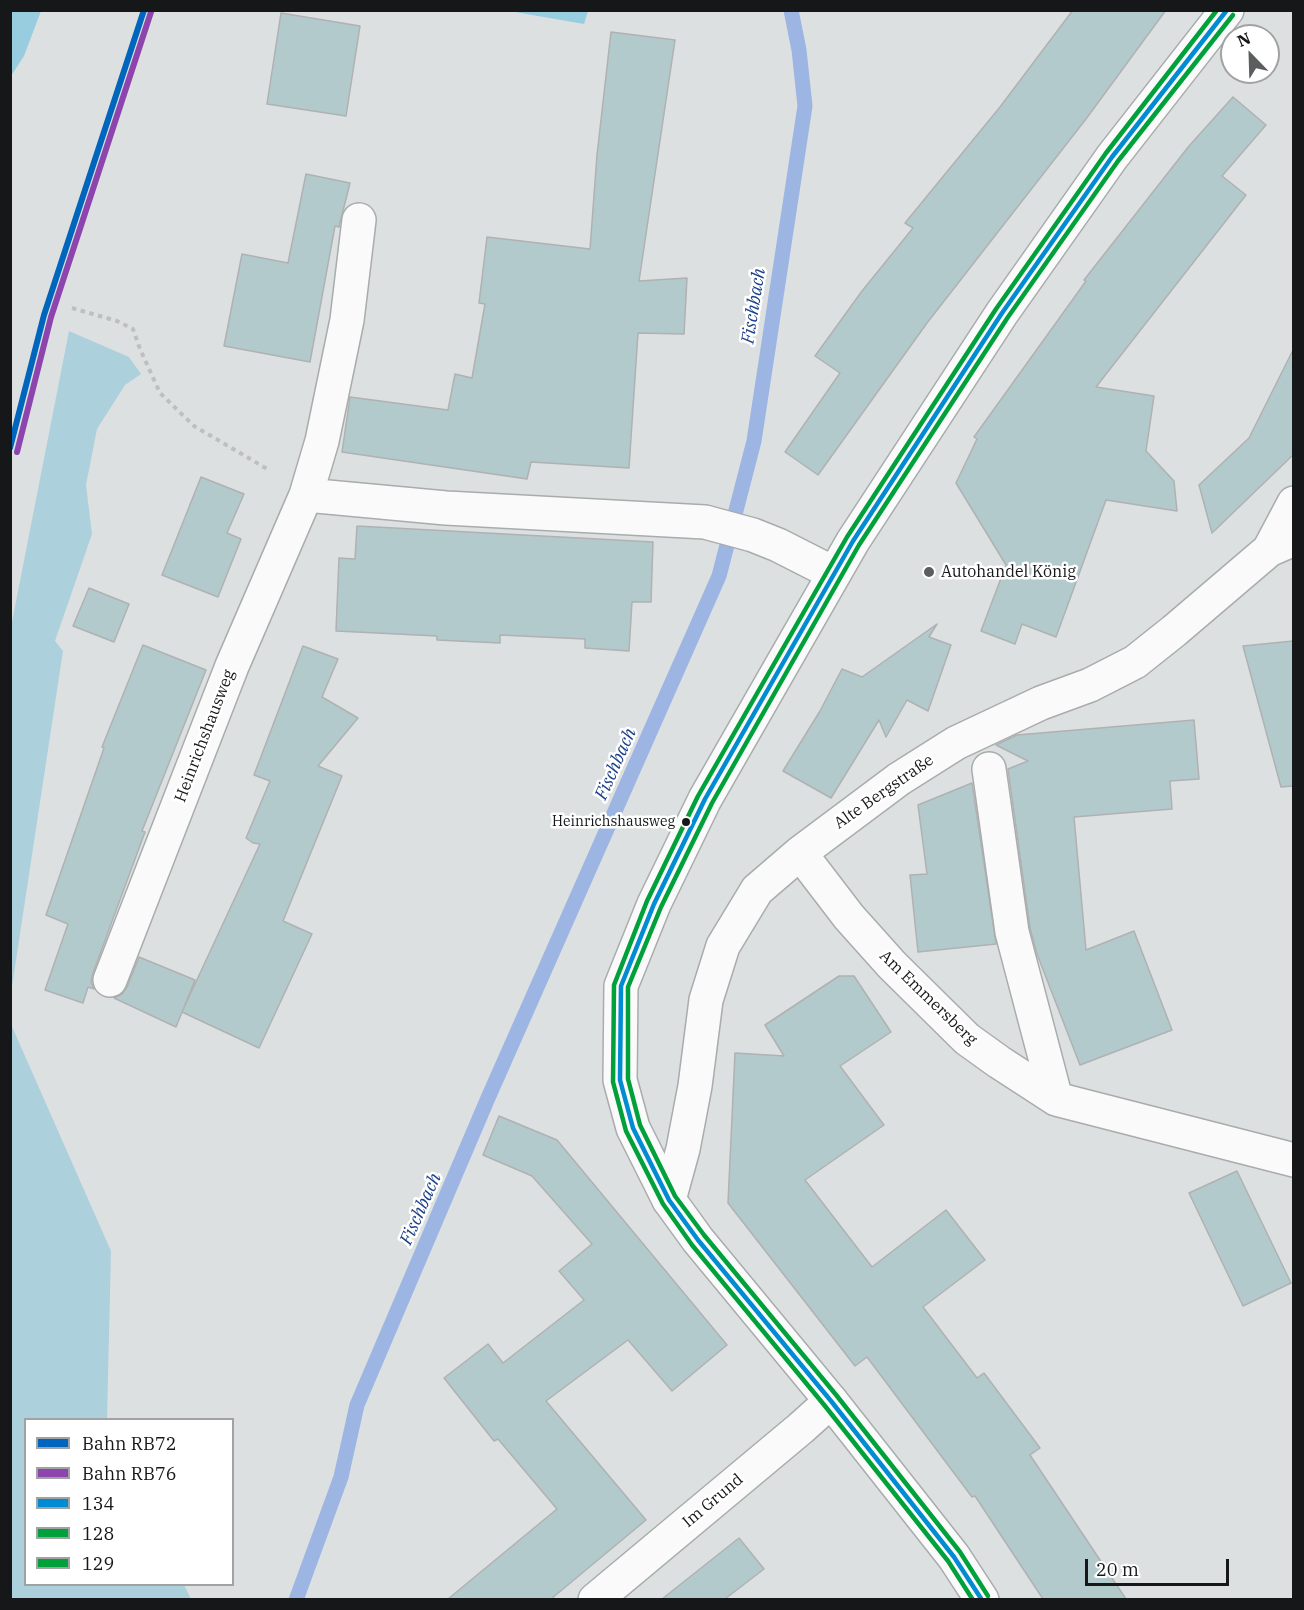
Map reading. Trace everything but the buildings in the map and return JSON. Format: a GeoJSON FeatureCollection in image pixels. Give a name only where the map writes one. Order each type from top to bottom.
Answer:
{"type":"FeatureCollection","features":[{"type":"Feature","properties":{"kind":"street"},"geometry":{"type":"LineString","coordinates":[[982,1599],[954,1557],[831,1401],[698,1240],[669,1200],[633,1128],[620,1080],[621,986],[654,904],[705,799],[834,573],[1002,313],[1112,157],[1227,10]]}},
{"type":"Feature","properties":{"kind":"street","name":"Heinrichshausweg"},"geometry":{"type":"LineString","coordinates":[[110,980],[232,666],[306,495],[322,441],[347,320],[359,220]]}},
{"type":"Feature","properties":{"kind":"street"},"geometry":{"type":"LineString","coordinates":[[306,495],[446,508],[705,522],[753,535],[834,573]]}},
{"type":"Feature","properties":{"kind":"street"},"geometry":{"type":"LineString","coordinates":[[1281,545],[1293,502]]}},
{"type":"Feature","properties":{"kind":"street","name":"Alte Bergstraße"},"geometry":{"type":"LineString","coordinates":[[669,1200],[683,1149],[695,1086],[706,1000],[723,946],[757,890],[800,853],[899,779],[956,743],[1041,703],[1090,685],[1135,662],[1281,545]]}},
{"type":"Feature","properties":{"kind":"street"},"geometry":{"type":"LineString","coordinates":[[989,769],[1012,933],[1056,1099]]}},
{"type":"Feature","properties":{"kind":"street","name":"Am Emmersberg"},"geometry":{"type":"LineString","coordinates":[[800,853],[849,917],[877,949],[967,1039],[1056,1099],[1293,1160]]}},
{"type":"Feature","properties":{"kind":"street","name":"Im Grund"},"geometry":{"type":"LineString","coordinates":[[595,1599],[831,1401]]}},
{"type":"Feature","properties":{"kind":"path"},"geometry":{"type":"LineString","coordinates":[[72,308],[117,321],[133,329],[160,393],[177,410],[194,426],[306,495]]}},
{"type":"Feature","properties":{"kind":"shaded area"},"geometry":{"type":"Polygon","coordinates":[[[11,10],[41,11],[24,56],[11,76],[11,10]]]}},
{"type":"Feature","properties":{"kind":"shaded area"},"geometry":{"type":"Polygon","coordinates":[[[588,10],[584,24],[509,11],[588,10]]]}},
{"type":"Feature","properties":{"kind":"shaded area"},"geometry":{"type":"Polygon","coordinates":[[[69,331],[129,357],[141,374],[125,385],[97,429],[86,485],[92,534],[55,641],[63,651],[11,993],[11,627],[69,331]]]}},
{"type":"Feature","properties":{"kind":"shaded area"},"geometry":{"type":"Polygon","coordinates":[[[10,1022],[111,1251],[107,1418],[24,1418],[24,1586],[184,1586],[191,1599],[11,1599],[10,1022]]]}},
{"type":"Feature","properties":{"kind":"waterway","name":"Fischbach"},"geometry":{"type":"LineString","coordinates":[[296,1600],[341,1477],[357,1405],[488,1098],[719,576],[754,441],[805,106],[799,50],[791,10]]}},
{"type":"Feature","properties":{"kind":"rail line","name":"RB72"},"geometry":{"type":"LineString","coordinates":[[10,448],[44,315],[144,10]]}},
{"type":"Feature","properties":{"kind":"rail line","name":"RB76"},"geometry":{"type":"LineString","coordinates":[[17,452],[51,317],[151,12]]}},
{"type":"Feature","properties":{"kind":"transit line","name":"129"},"geometry":{"type":"LineString","coordinates":[[973,1600],[948,1561],[825,1406],[692,1245],[663,1204],[626,1131],[613,1082],[614,985],[647,901],[698,796],[847,537],[996,309],[1106,153],[1217,10]]}},
{"type":"Feature","properties":{"kind":"transit line","name":"134"},"geometry":{"type":"LineString","coordinates":[[982,1600],[954,1557],[831,1401],[698,1240],[669,1200],[633,1128],[620,1080],[621,986],[654,904],[705,799],[853,541],[1002,313],[1112,157],[1227,10]]}},
{"type":"Feature","properties":{"kind":"transit line","name":"128"},"geometry":{"type":"LineString","coordinates":[[988,1596],[960,1552],[675,1196],[640,1125],[628,1079],[628,987],[661,907],[712,803],[859,545],[1008,317],[1118,161],[1233,15]]}},
{"type":"Feature","properties":{"kind":"place","name":"Autohandel König"},"geometry":{"type":"Point","coordinates":[929,572]}},
{"type":"Feature","properties":{"kind":"place","name":"Heinrichshausweg"},"geometry":{"type":"Point","coordinates":[686,822]}}]}
